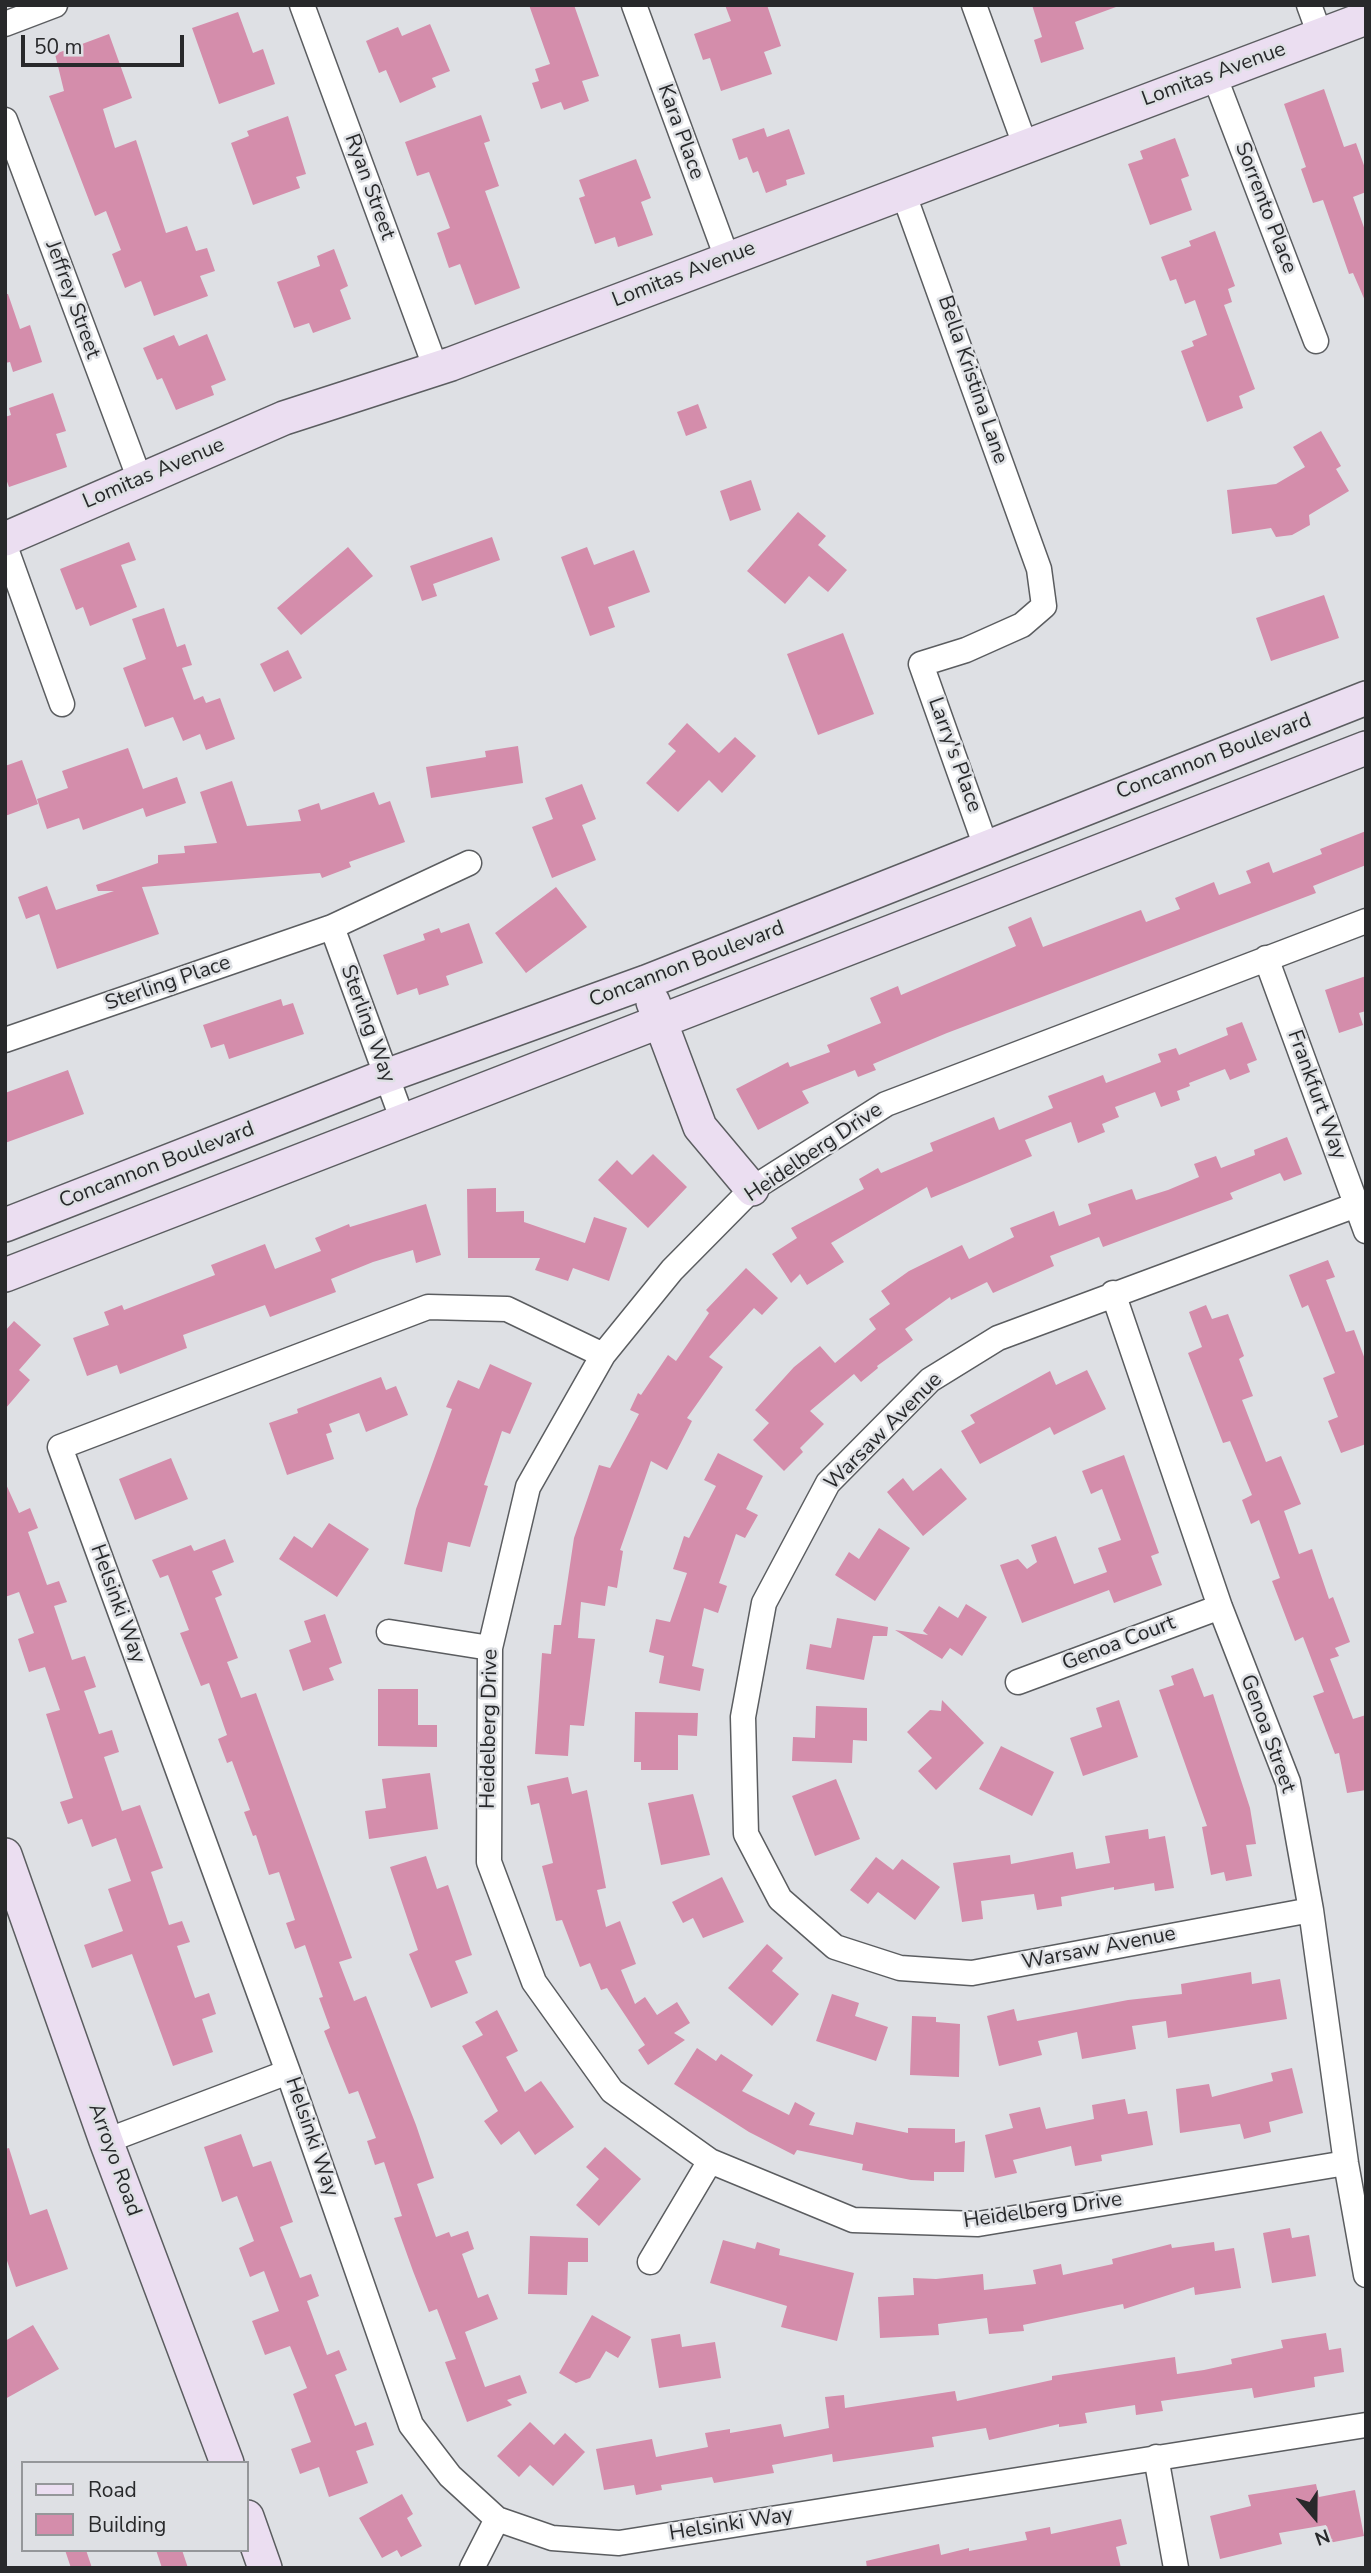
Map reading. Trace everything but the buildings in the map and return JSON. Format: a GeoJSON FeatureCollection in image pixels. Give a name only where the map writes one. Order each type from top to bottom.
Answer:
{"type":"FeatureCollection","features":[{"type":"Feature","properties":{"kind":"main road","name":"Lomitas Avenue"},"geometry":{"type":"LineString","coordinates":[[5,539],[284,418],[436,369],[1214,75],[1315,20],[1366,18]]}},
{"type":"Feature","properties":{"kind":"main road","name":"Concannon Boulevard"},"geometry":{"type":"LineString","coordinates":[[5,1225],[386,1076],[646,982],[1366,698]]}},
{"type":"Feature","properties":{"kind":"main road","name":"Concannon Boulevard"},"geometry":{"type":"LineString","coordinates":[[5,1276],[1366,748]]}},
{"type":"Feature","properties":{"kind":"main road"},"geometry":{"type":"LineString","coordinates":[[646,982],[700,1127],[752,1189]]}},
{"type":"Feature","properties":{"kind":"main road","name":"Arroyo Road"},"geometry":{"type":"LineString","coordinates":[[5,1856],[106,2141],[226,2461]]}},
{"type":"Feature","properties":{"kind":"main road"},"geometry":{"type":"LineString","coordinates":[[248,2520],[265,2568]]}},
{"type":"Feature","properties":{"kind":"street"},"geometry":{"type":"LineString","coordinates":[[5,24],[55,5]]}},
{"type":"Feature","properties":{"kind":"street","name":"Ryan Street"},"geometry":{"type":"LineString","coordinates":[[302,5],[436,369]]}},
{"type":"Feature","properties":{"kind":"street","name":"Kara Place"},"geometry":{"type":"LineString","coordinates":[[634,5],[727,258]]}},
{"type":"Feature","properties":{"kind":"street"},"geometry":{"type":"LineString","coordinates":[[974,5],[1025,145]]}},
{"type":"Feature","properties":{"kind":"street","name":"Sorrento Place"},"geometry":{"type":"LineString","coordinates":[[1214,75],[1316,341]]}},
{"type":"Feature","properties":{"kind":"street","name":"Jeffrey Street"},"geometry":{"type":"LineString","coordinates":[[5,120],[139,480]]}},
{"type":"Feature","properties":{"kind":"street","name":"Bella Kristina Lane"},"geometry":{"type":"LineString","coordinates":[[902,192],[1039,569],[1044,606],[1022,625],[967,650],[921,664]]}},
{"type":"Feature","properties":{"kind":"street"},"geometry":{"type":"LineString","coordinates":[[5,546],[62,704]]}},
{"type":"Feature","properties":{"kind":"street","name":"Larry's Place"},"geometry":{"type":"LineString","coordinates":[[921,664],[986,846]]}},
{"type":"Feature","properties":{"kind":"street","name":"Sterling Place"},"geometry":{"type":"LineString","coordinates":[[5,1040],[332,927],[469,863]]}},
{"type":"Feature","properties":{"kind":"street","name":"Heidelberg Drive"},"geometry":{"type":"LineString","coordinates":[[1346,2164],[978,2224],[853,2220],[709,2161],[612,2091],[534,1982],[489,1862],[489,1648],[528,1487],[603,1355],[672,1270],[752,1189],[886,1104],[1366,920]]}},
{"type":"Feature","properties":{"kind":"street","name":"Sterling Way"},"geometry":{"type":"LineString","coordinates":[[332,927],[403,1121]]}},
{"type":"Feature","properties":{"kind":"street","name":"Frankfurt Way"},"geometry":{"type":"LineString","coordinates":[[1266,958],[1366,1231]]}},
{"type":"Feature","properties":{"kind":"street","name":"Warsaw Avenue"},"geometry":{"type":"LineString","coordinates":[[1311,1910],[972,1973],[900,1968],[835,1947],[780,1899],[746,1834],[743,1717],[764,1603],[828,1483],[930,1380],[998,1338],[1113,1293],[1356,1205]]}},
{"type":"Feature","properties":{"kind":"street","name":"Genoa Street"},"geometry":{"type":"LineString","coordinates":[[1113,1293],[1220,1606],[1288,1782],[1311,1910],[1346,2164],[1366,2275]]}},
{"type":"Feature","properties":{"kind":"street","name":"Helsinki Way"},"geometry":{"type":"LineString","coordinates":[[603,1355],[507,1309],[428,1307],[60,1447],[288,2072],[411,2425],[450,2476],[497,2519],[552,2539],[619,2543],[1366,2425]]}},
{"type":"Feature","properties":{"kind":"street","name":"Genoa Court"},"geometry":{"type":"LineString","coordinates":[[1018,1682],[1220,1606]]}},
{"type":"Feature","properties":{"kind":"street"},"geometry":{"type":"LineString","coordinates":[[389,1632],[489,1648]]}},
{"type":"Feature","properties":{"kind":"street"},"geometry":{"type":"LineString","coordinates":[[106,2141],[288,2072]]}},
{"type":"Feature","properties":{"kind":"street"},"geometry":{"type":"LineString","coordinates":[[650,2263],[709,2161]]}},
{"type":"Feature","properties":{"kind":"street"},"geometry":{"type":"LineString","coordinates":[[1156,2457],[1176,2568]]}},
{"type":"Feature","properties":{"kind":"street"},"geometry":{"type":"LineString","coordinates":[[472,2568],[497,2519]]}}]}
